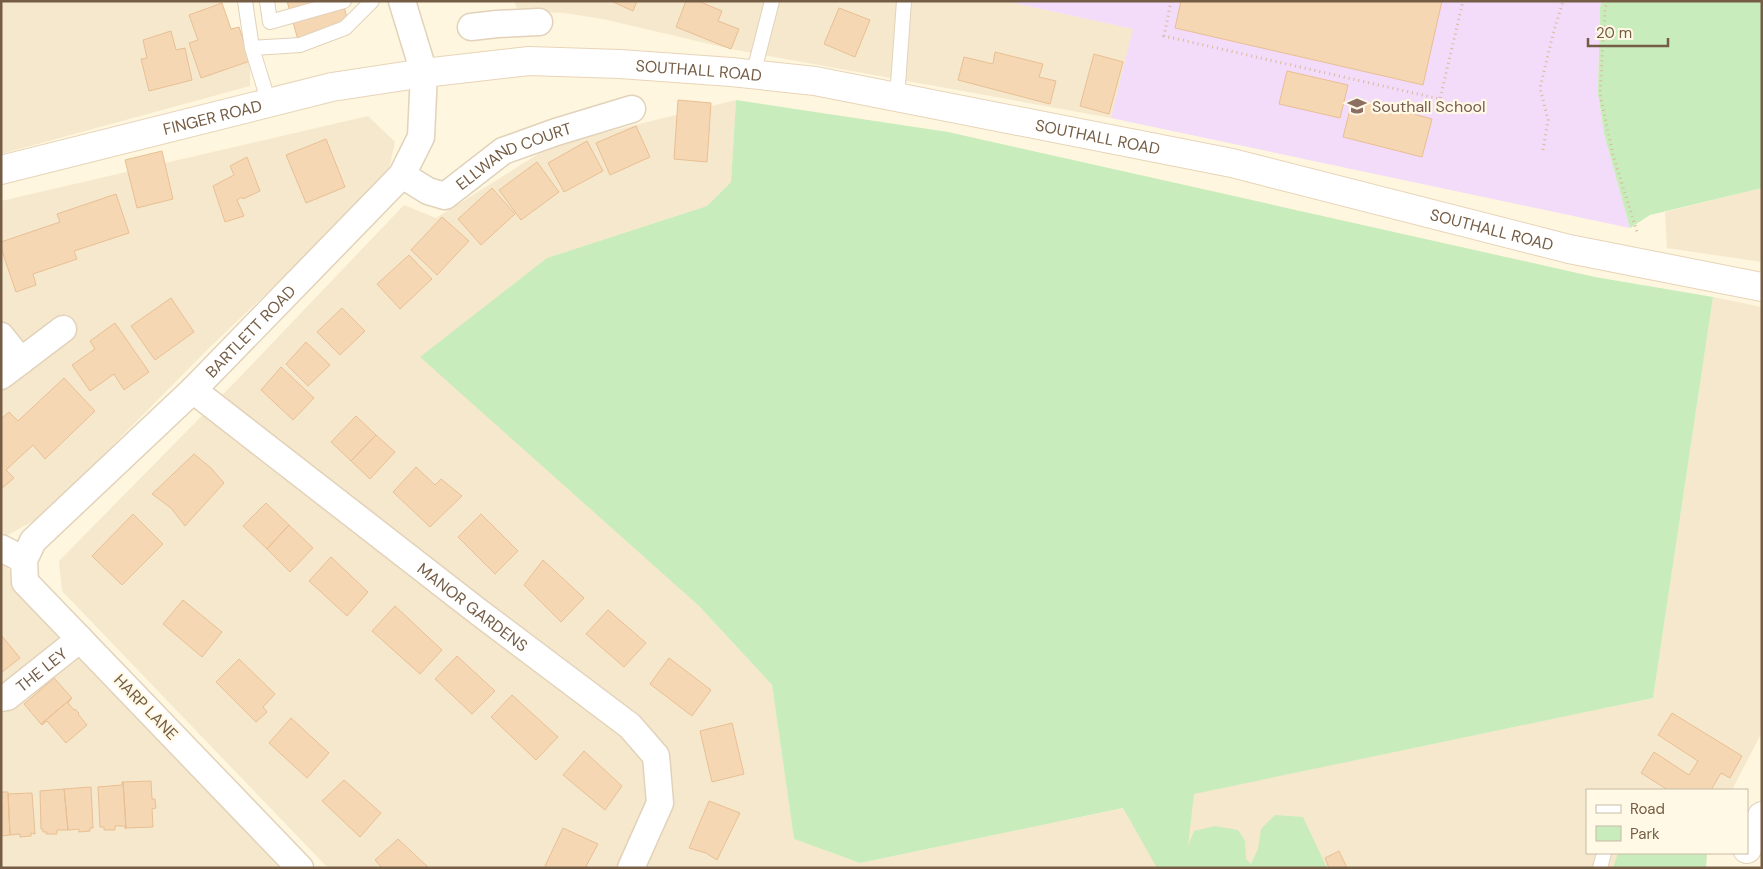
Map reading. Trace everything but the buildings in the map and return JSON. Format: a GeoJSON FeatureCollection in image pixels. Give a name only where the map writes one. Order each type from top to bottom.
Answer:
{"type":"FeatureCollection","features":[{"type":"Feature","properties":{"kind":"main road","name":"SOUTHALL ROAD"},"geometry":{"type":"LineString","coordinates":[[424,73],[529,61],[620,64],[730,72],[814,82],[1232,163],[1569,249],[1762,288]]}},
{"type":"Feature","properties":{"kind":"main road","name":"FINGER ROAD"},"geometry":{"type":"LineString","coordinates":[[1,170],[332,87],[424,73]]}},
{"type":"Feature","properties":{"kind":"main road"},"geometry":{"type":"LineString","coordinates":[[1748,847],[1762,816]]}},
{"type":"Feature","properties":{"kind":"main road"},"geometry":{"type":"LineString","coordinates":[[1738,868],[1745,854]]}},
{"type":"Feature","properties":{"kind":"street","name":"BARTLETT ROAD"},"geometry":{"type":"LineString","coordinates":[[12,554],[33,541],[192,390],[402,175],[421,138],[424,73],[402,1]]}},
{"type":"Feature","properties":{"kind":"street"},"geometry":{"type":"LineString","coordinates":[[472,27],[500,12],[539,22]]}},
{"type":"Feature","properties":{"kind":"street","name":"ELLWAND COURT"},"geometry":{"type":"LineString","coordinates":[[402,175],[428,191],[445,196],[499,143],[556,132],[632,109]]}},
{"type":"Feature","properties":{"kind":"street"},"geometry":{"type":"LineString","coordinates":[[1,336],[11,368],[63,329]]}},
{"type":"Feature","properties":{"kind":"street","name":"MANOR GARDENS"},"geometry":{"type":"LineString","coordinates":[[192,390],[476,610],[630,726],[656,756],[660,803],[631,868]]}},
{"type":"Feature","properties":{"kind":"street","name":"HARP LANE"},"geometry":{"type":"LineString","coordinates":[[12,554],[25,582],[296,868]]}},
{"type":"Feature","properties":{"kind":"street","name":"THE LEY"},"geometry":{"type":"LineString","coordinates":[[1,698],[7,697],[80,639]]}},
{"type":"Feature","properties":{"kind":"lane"},"geometry":{"type":"LineString","coordinates":[[245,1],[252,48],[269,103]]}},
{"type":"Feature","properties":{"kind":"lane"},"geometry":{"type":"LineString","coordinates":[[267,1],[270,22]]}},
{"type":"Feature","properties":{"kind":"lane"},"geometry":{"type":"LineString","coordinates":[[250,25],[270,22],[344,1]]}},
{"type":"Feature","properties":{"kind":"lane"},"geometry":{"type":"LineString","coordinates":[[252,48],[300,45],[345,28],[372,1]]}},
{"type":"Feature","properties":{"kind":"lane"},"geometry":{"type":"LineString","coordinates":[[753,75],[772,1]]}},
{"type":"Feature","properties":{"kind":"lane"},"geometry":{"type":"LineString","coordinates":[[897,98],[904,1]]}},
{"type":"Feature","properties":{"kind":"lane"},"geometry":{"type":"LineString","coordinates":[[1600,868],[1604,854]]}},
{"type":"Feature","properties":{"kind":"path"},"geometry":{"type":"LineString","coordinates":[[1171,1],[1164,36],[1440,99],[1463,1]]}},
{"type":"Feature","properties":{"kind":"path"},"geometry":{"type":"LineString","coordinates":[[1543,150],[1548,120],[1540,88],[1563,1]]}},
{"type":"Feature","properties":{"kind":"path"},"geometry":{"type":"LineString","coordinates":[[1608,1],[1605,8],[1600,94],[1612,154],[1632,218]]}},
{"type":"Feature","properties":{"kind":"shaded area"},"geometry":{"type":"Polygon","coordinates":[[[1,1],[221,1],[231,29],[239,27],[250,61],[250,86],[1,154],[1,1]]]}},
{"type":"Feature","properties":{"kind":"shaded area"},"geometry":{"type":"Polygon","coordinates":[[[515,1],[1005,1],[1134,29],[1111,118],[731,49],[603,19],[564,13],[525,11],[516,7],[515,1]]]}},
{"type":"Feature","properties":{"kind":"shaded area","name":"Southall School"},"geometry":{"type":"Polygon","coordinates":[[[1005,1],[1602,1],[1600,7],[1598,93],[1604,134],[1630,228],[1111,118],[1133,29],[1005,1]]]}},
{"type":"Feature","properties":{"kind":"shaded area"},"geometry":{"type":"Polygon","coordinates":[[[736,100],[731,182],[707,206],[547,258],[698,605],[772,685],[794,839],[860,863],[1653,698],[1713,297],[1762,307],[1762,732],[1733,789],[1586,789],[1586,854],[1707,854],[1706,868],[328,868],[62,591],[59,561],[239,378],[404,205],[436,218],[551,146],[736,100]]]}},
{"type":"Feature","properties":{"kind":"shaded area"},"geometry":{"type":"Polygon","coordinates":[[[368,116],[395,142],[387,178],[208,349],[44,515],[6,536],[1,530],[1,201],[368,116]]]}},
{"type":"Feature","properties":{"kind":"shaded area"},"geometry":{"type":"Polygon","coordinates":[[[1762,188],[1762,262],[1667,248],[1665,212],[1762,188]]]}},
{"type":"Feature","properties":{"kind":"shaded area"},"geometry":{"type":"Polygon","coordinates":[[[1,561],[77,646],[284,868],[1,868],[1,561]]]}},
{"type":"Feature","properties":{"kind":"green space"},"geometry":{"type":"Polygon","coordinates":[[[1602,1],[1762,1],[1762,188],[1650,215],[1630,228],[1604,134],[1598,93],[1600,7],[1602,1]]]}},
{"type":"Feature","properties":{"kind":"green space"},"geometry":{"type":"Polygon","coordinates":[[[736,100],[948,132],[1595,277],[1713,297],[1653,698],[1194,794],[1188,846],[1194,831],[1215,826],[1238,830],[1245,841],[1246,859],[1251,864],[1258,849],[1261,829],[1275,815],[1303,817],[1327,868],[1157,868],[1123,808],[860,863],[794,839],[772,685],[698,605],[420,357],[547,258],[707,206],[731,182],[736,100]]]}},
{"type":"Feature","properties":{"kind":"green space"},"geometry":{"type":"Polygon","coordinates":[[[1618,854],[1707,854],[1706,868],[1613,868],[1618,854]]]}},
{"type":"Feature","properties":{"kind":"place","name":"Southall School"},"geometry":{"type":"Point","coordinates":[1357,106]}}]}
